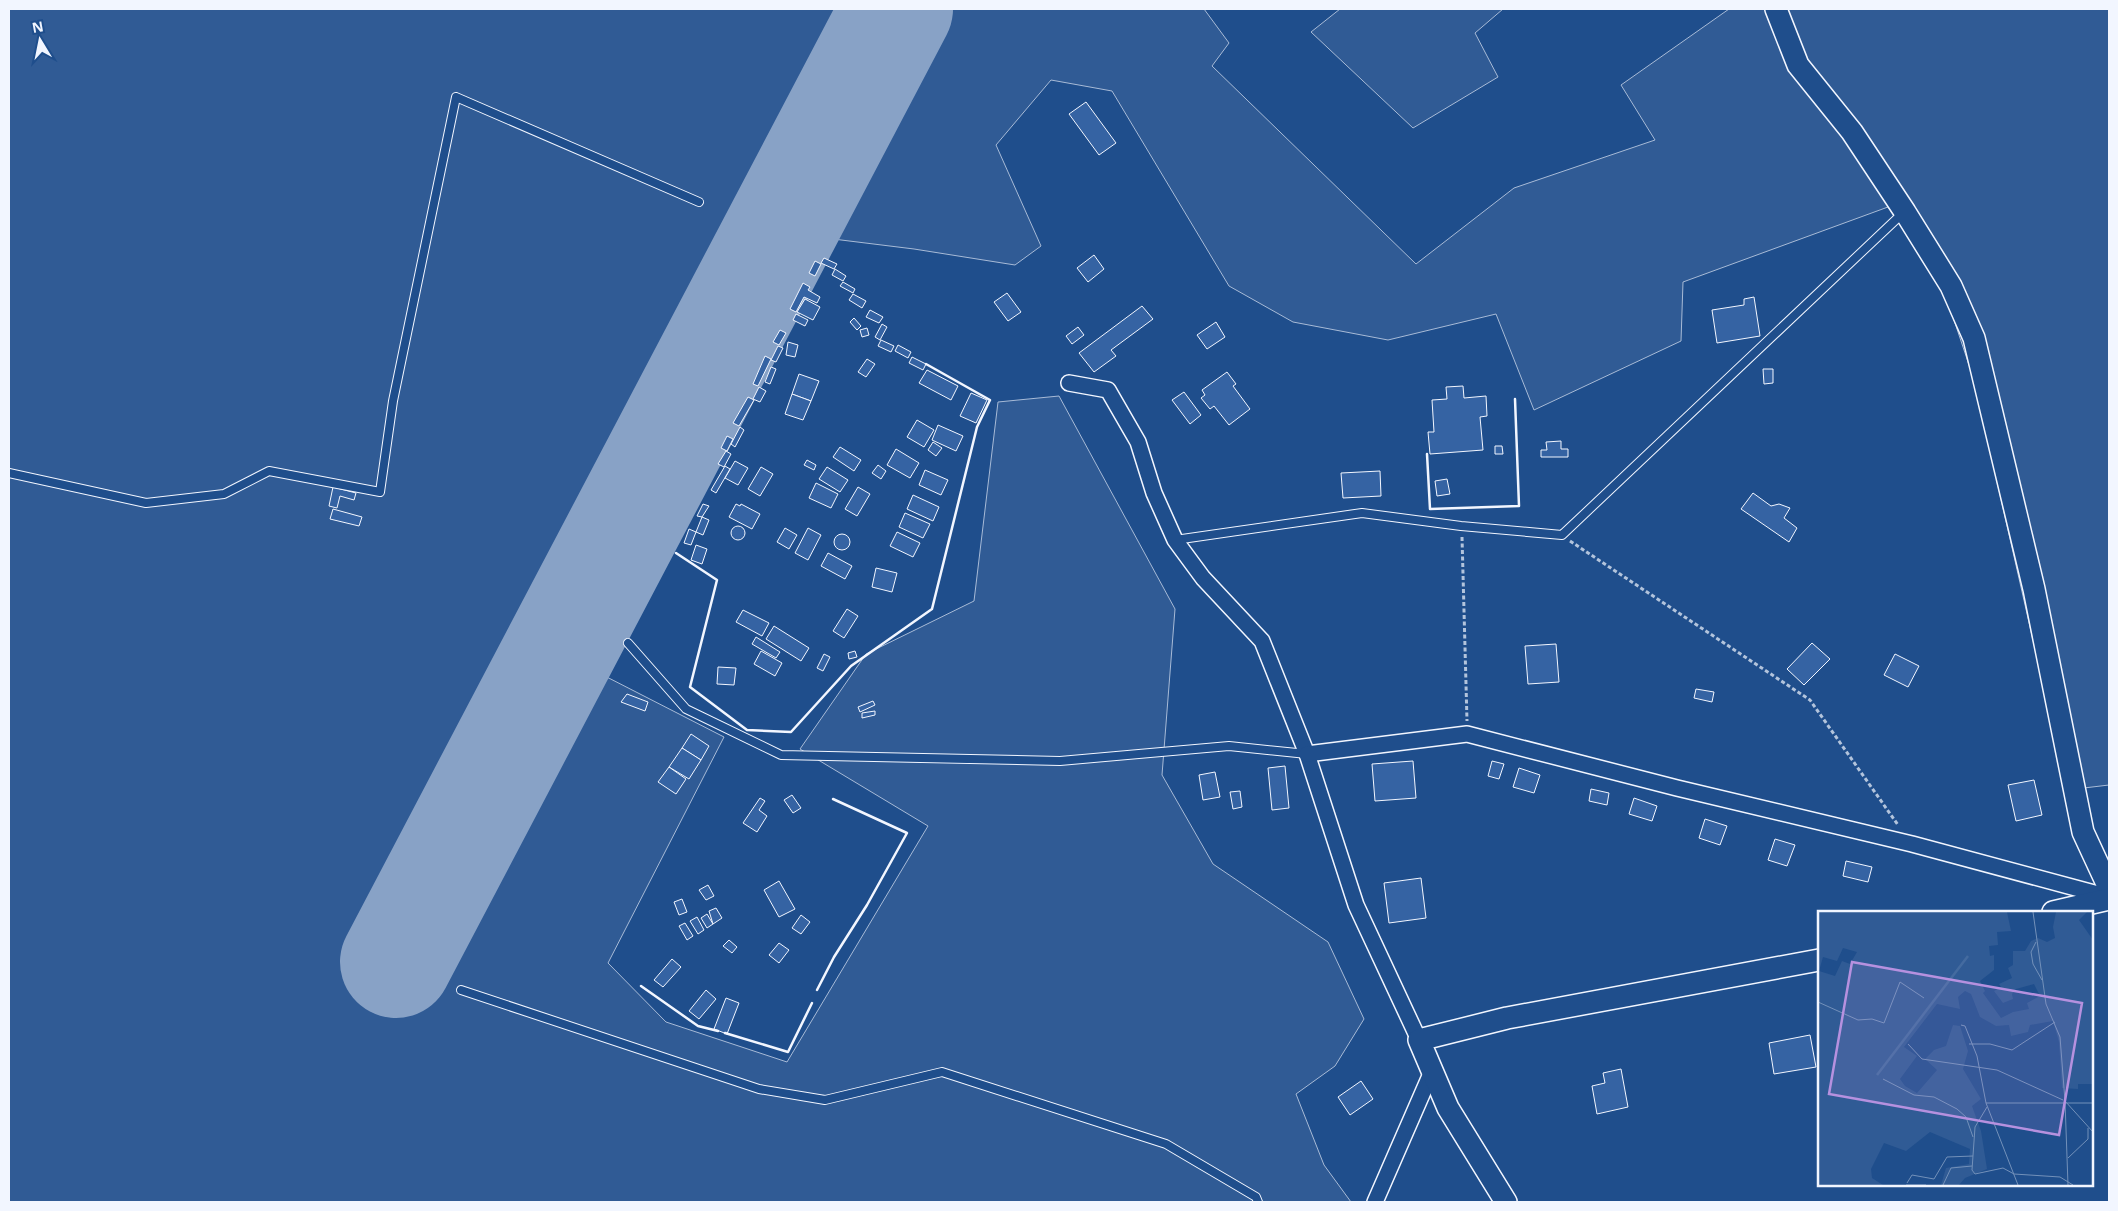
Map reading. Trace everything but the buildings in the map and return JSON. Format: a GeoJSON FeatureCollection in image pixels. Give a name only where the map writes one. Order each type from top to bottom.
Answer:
{"type":"FeatureCollection","features":[{"type":"Feature","properties":{"kind":"street"},"geometry":{"type":"LineString","coordinates":[[1776,9],[1798,65],[1852,132],[1905,212],[1951,286],[1974,338],[2034,589],[2083,832],[2109,888]]}},
{"type":"Feature","properties":{"kind":"street"},"geometry":{"type":"LineString","coordinates":[[1069,383],[1108,390],[1138,442],[1154,493],[1175,540],[1203,578],[1262,641],[1307,754],[1356,906],[1433,1069],[1448,1108],[1506,1202]]}},
{"type":"Feature","properties":{"kind":"street"},"geometry":{"type":"LineString","coordinates":[[1307,754],[1467,734],[1677,788],[1912,844],[2109,898]]}},
{"type":"Feature","properties":{"kind":"street"},"geometry":{"type":"LineString","coordinates":[[2057,911],[2109,898]]}},
{"type":"Feature","properties":{"kind":"street"},"geometry":{"type":"LineString","coordinates":[[1419,1040],[1508,1018],[1818,960]]}},
{"type":"Feature","properties":{"kind":"street"},"geometry":{"type":"LineString","coordinates":[[1375,1202],[1433,1069]]}},
{"type":"Feature","properties":{"kind":"lane"},"geometry":{"type":"LineString","coordinates":[[9,472],[146,503],[224,494],[269,471],[380,492],[393,400],[456,97],[699,202]]}},
{"type":"Feature","properties":{"kind":"lane"},"geometry":{"type":"LineString","coordinates":[[1175,540],[1362,513],[1462,526],[1562,535],[1905,212]]}},
{"type":"Feature","properties":{"kind":"lane"},"geometry":{"type":"LineString","coordinates":[[628,643],[686,709],[781,755],[1060,761],[1229,746],[1307,754]]}},
{"type":"Feature","properties":{"kind":"lane"},"geometry":{"type":"LineString","coordinates":[[461,990],[759,1089],[825,1100],[942,1072],[1166,1144],[1256,1197],[1258,1202]]}},
{"type":"Feature","properties":{"kind":"path"},"geometry":{"type":"LineString","coordinates":[[1462,526],[1467,734]]}},
{"type":"Feature","properties":{"kind":"path"},"geometry":{"type":"LineString","coordinates":[[1562,535],[1810,700],[1912,844]]}},
{"type":"Feature","properties":{"kind":"shaded area"},"geometry":{"type":"Polygon","coordinates":[[[9,9],[1204,9],[1229,43],[1212,66],[1416,264],[1514,188],[1655,140],[1621,85],[1729,9],[2109,9],[2109,785],[2067,790],[1974,380],[1941,281],[1888,207],[1683,282],[1681,341],[1534,410],[1496,314],[1388,340],[1293,322],[1229,286],[1112,91],[1051,80],[996,145],[1041,246],[1015,265],[914,249],[825,238],[597,672],[724,737],[608,963],[666,1022],[787,1062],[928,826],[800,749],[866,654],[974,601],[998,402],[1059,396],[1175,609],[1162,775],[1213,864],[1328,942],[1364,1019],[1335,1066],[1296,1094],[1324,1165],[1351,1202],[9,1202],[9,9]]]}},
{"type":"Feature","properties":{"kind":"shaded area"},"geometry":{"type":"Polygon","coordinates":[[[1340,9],[1503,9],[1475,33],[1498,77],[1413,128],[1311,32],[1340,9]]]}},
{"type":"Feature","properties":{"kind":"runway"},"geometry":{"type":"LineString","coordinates":[[396,962],[897,9]]}},
{"type":"Feature","properties":{"kind":"wall"},"geometry":{"type":"LineString","coordinates":[[676,553],[717,580],[690,687],[747,730],[791,732],[851,666],[932,609],[977,427],[990,400],[926,364]]}},
{"type":"Feature","properties":{"kind":"wall"},"geometry":{"type":"LineString","coordinates":[[1427,454],[1430,509],[1519,506],[1515,399]]}},
{"type":"Feature","properties":{"kind":"wall"},"geometry":{"type":"LineString","coordinates":[[817,990],[834,957],[867,905],[907,833],[833,799]]}},
{"type":"Feature","properties":{"kind":"wall"},"geometry":{"type":"LineString","coordinates":[[641,986],[698,1026],[718,1031]]}},
{"type":"Feature","properties":{"kind":"wall"},"geometry":{"type":"LineString","coordinates":[[725,1033],[788,1052],[812,1003]]}}]}
